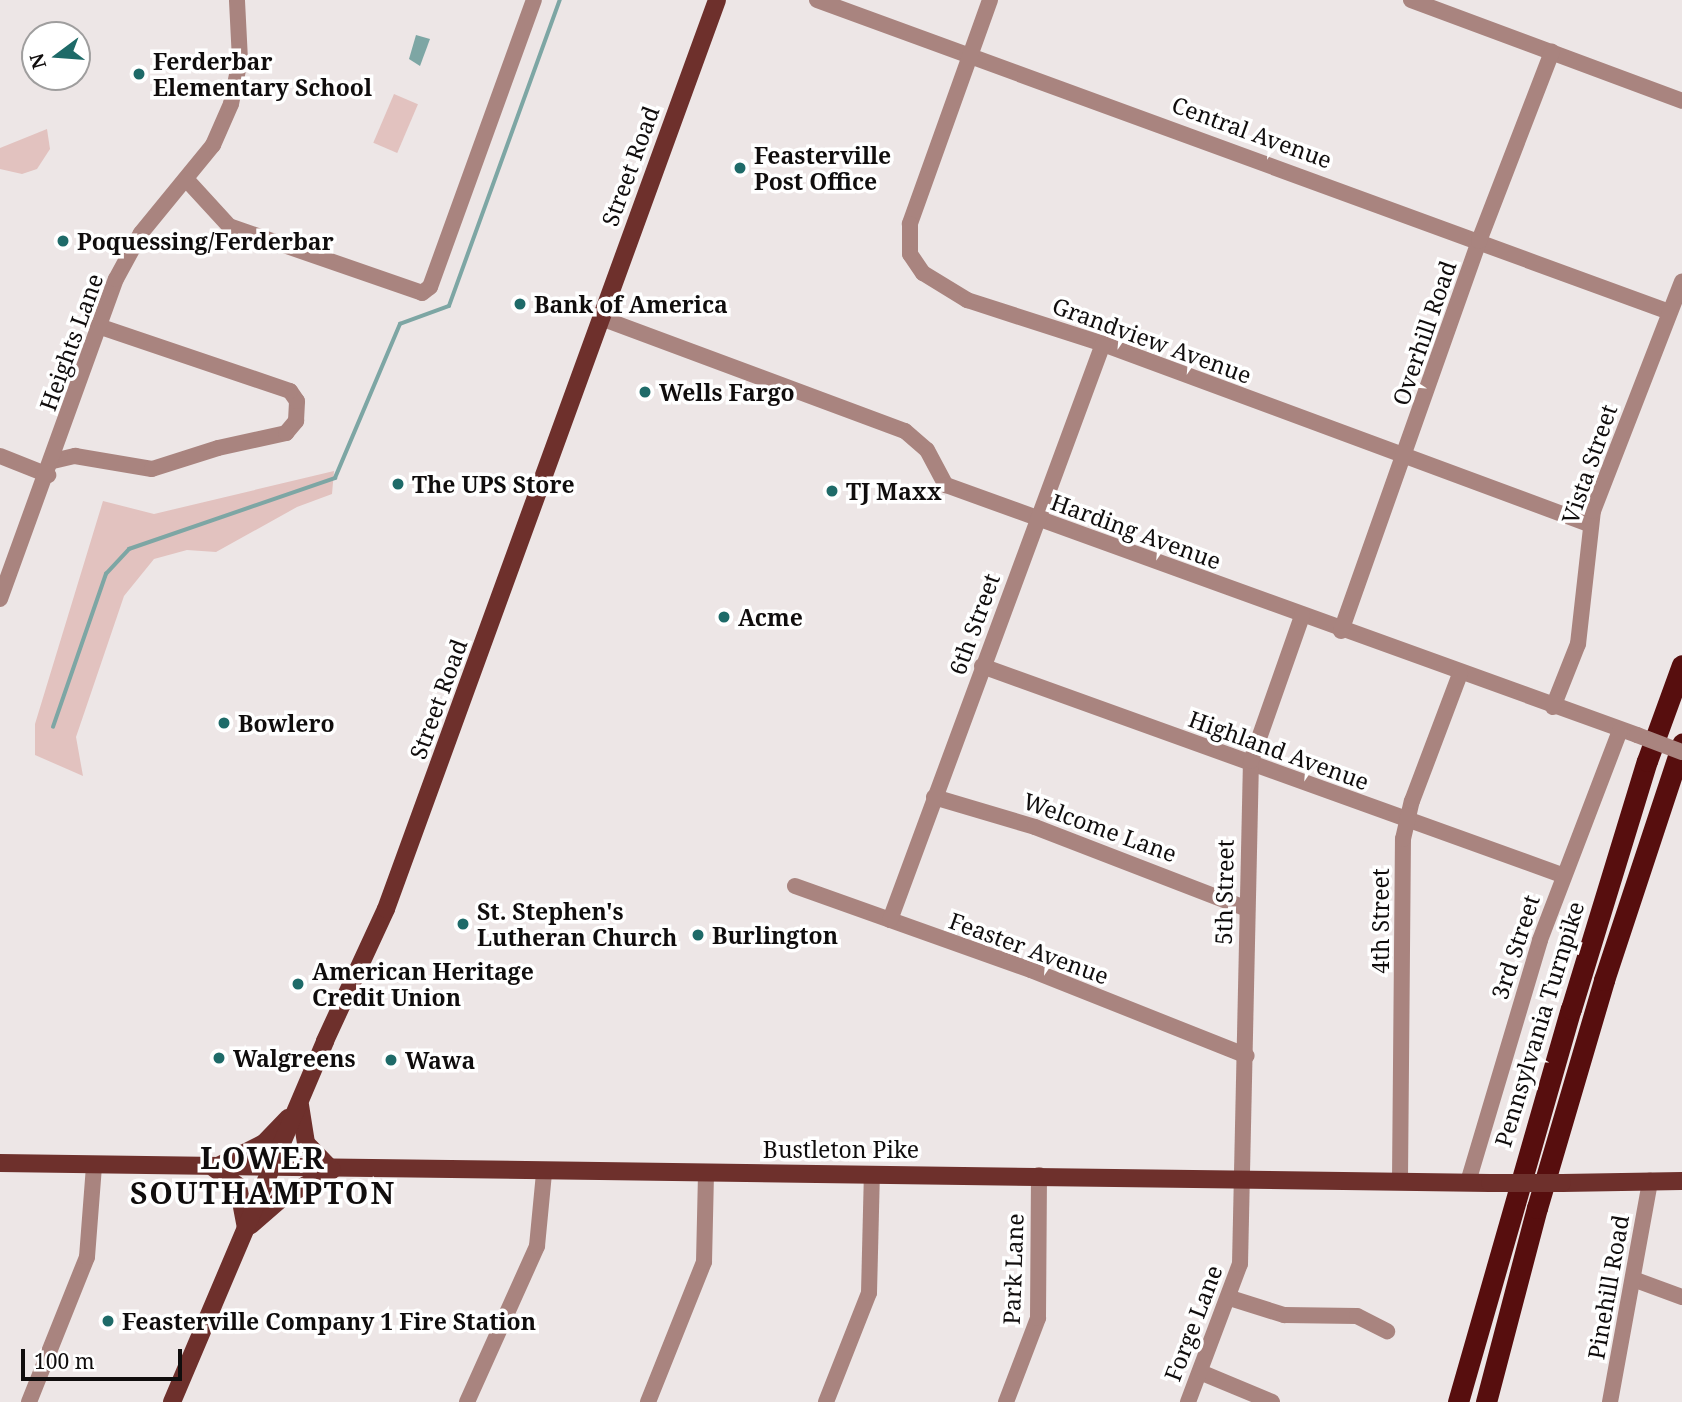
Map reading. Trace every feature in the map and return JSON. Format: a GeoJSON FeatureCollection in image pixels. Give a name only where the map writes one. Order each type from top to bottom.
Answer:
{"type":"FeatureCollection","features":[{"type":"Feature","properties":{"kind":"highway","name":"Pennsylvania Turnpike"},"geometry":{"type":"LineString","coordinates":[[1458,1402],[1563,1035],[1647,761],[1682,665]]}},
{"type":"Feature","properties":{"kind":"highway"},"geometry":{"type":"LineString","coordinates":[[1486,1402],[1596,1006],[1682,744]]}},
{"type":"Feature","properties":{"kind":"main road","name":"Street Road"},"geometry":{"type":"LineString","coordinates":[[172,1402],[386,909],[717,0]]}},
{"type":"Feature","properties":{"kind":"main road"},"geometry":{"type":"LineString","coordinates":[[300,1103],[306,1143],[332,1170],[281,1199],[246,1230],[237,1186],[214,1168],[264,1143],[300,1103]]}},
{"type":"Feature","properties":{"kind":"main road","name":"Bustleton Pike"},"geometry":{"type":"LineString","coordinates":[[0,1163],[544,1173],[1400,1178],[1562,1183],[1682,1181]]}},
{"type":"Feature","properties":{"kind":"street","name":"Heights Lane"},"geometry":{"type":"LineString","coordinates":[[0,599],[51,468],[98,326],[141,233],[213,145],[231,104],[240,60],[237,0]]}},
{"type":"Feature","properties":{"kind":"street"},"geometry":{"type":"LineString","coordinates":[[186,179],[229,226],[422,293],[430,288],[534,0]]}},
{"type":"Feature","properties":{"kind":"street","name":"Central Avenue"},"geometry":{"type":"LineString","coordinates":[[817,0],[971,54],[1669,312]]}},
{"type":"Feature","properties":{"kind":"street","name":"Grandview Avenue"},"geometry":{"type":"LineString","coordinates":[[990,0],[909,224],[908,244],[914,261],[936,283],[967,300],[1103,344],[1404,458],[1589,524]]}},
{"type":"Feature","properties":{"kind":"street"},"geometry":{"type":"LineString","coordinates":[[1411,0],[1682,101]]}},
{"type":"Feature","properties":{"kind":"street","name":"Overhill Road"},"geometry":{"type":"LineString","coordinates":[[1341,631],[1479,241],[1552,52]]}},
{"type":"Feature","properties":{"kind":"street","name":"Vista Street"},"geometry":{"type":"LineString","coordinates":[[1553,707],[1578,644],[1589,524],[1682,282]]}},
{"type":"Feature","properties":{"kind":"street","name":"Harding Avenue"},"geometry":{"type":"LineString","coordinates":[[601,318],[905,431],[927,450],[943,483],[1341,631],[1682,752]]}},
{"type":"Feature","properties":{"kind":"street"},"geometry":{"type":"LineString","coordinates":[[0,456],[51,468],[75,456],[152,469],[218,448],[286,433],[296,421],[297,401],[290,391],[98,326]]}},
{"type":"Feature","properties":{"kind":"street","name":"6th Street"},"geometry":{"type":"LineString","coordinates":[[890,920],[1036,518],[1103,344]]}},
{"type":"Feature","properties":{"kind":"street","name":"5th Street"},"geometry":{"type":"LineString","coordinates":[[1245,1177],[1251,761],[1302,616]]}},
{"type":"Feature","properties":{"kind":"street","name":"Highland Avenue"},"geometry":{"type":"LineString","coordinates":[[982,666],[1562,875]]}},
{"type":"Feature","properties":{"kind":"street","name":"4th Street"},"geometry":{"type":"LineString","coordinates":[[1400,1178],[1403,853],[1407,819],[1461,674]]}},
{"type":"Feature","properties":{"kind":"street","name":"3rd Street"},"geometry":{"type":"LineString","coordinates":[[1468,1182],[1562,875],[1620,730]]}},
{"type":"Feature","properties":{"kind":"street","name":"Welcome Lane"},"geometry":{"type":"LineString","coordinates":[[934,797],[1035,827],[1247,909]]}},
{"type":"Feature","properties":{"kind":"street","name":"Feaster Avenue"},"geometry":{"type":"LineString","coordinates":[[795,886],[1031,970],[1247,1056]]}},
{"type":"Feature","properties":{"kind":"street"},"geometry":{"type":"LineString","coordinates":[[29,1402],[87,1258],[94,1165]]}},
{"type":"Feature","properties":{"kind":"street"},"geometry":{"type":"LineString","coordinates":[[648,1402],[704,1262],[706,1172]]}},
{"type":"Feature","properties":{"kind":"street"},"geometry":{"type":"LineString","coordinates":[[467,1402],[537,1246],[544,1173]]}},
{"type":"Feature","properties":{"kind":"street"},"geometry":{"type":"LineString","coordinates":[[826,1402],[869,1293],[872,1174]]}},
{"type":"Feature","properties":{"kind":"street","name":"Park Lane"},"geometry":{"type":"LineString","coordinates":[[1006,1402],[1038,1318],[1039,1175]]}},
{"type":"Feature","properties":{"kind":"street","name":"Forge Lane"},"geometry":{"type":"LineString","coordinates":[[1188,1402],[1230,1298],[1240,1264],[1245,1177]]}},
{"type":"Feature","properties":{"kind":"street","name":"Pinehill Road"},"geometry":{"type":"LineString","coordinates":[[1610,1402],[1650,1181]]}},
{"type":"Feature","properties":{"kind":"street"},"geometry":{"type":"LineString","coordinates":[[1633,1279],[1682,1297]]}},
{"type":"Feature","properties":{"kind":"street"},"geometry":{"type":"LineString","coordinates":[[1230,1298],[1284,1315],[1357,1316],[1387,1331]]}},
{"type":"Feature","properties":{"kind":"street"},"geometry":{"type":"LineString","coordinates":[[1200,1372],[1272,1402]]}},
{"type":"Feature","properties":{"kind":"shaded area"},"geometry":{"type":"Polygon","coordinates":[[[394,94],[418,104],[397,153],[373,143],[394,94]]]}},
{"type":"Feature","properties":{"kind":"shaded area"},"geometry":{"type":"Polygon","coordinates":[[[47,129],[50,149],[37,169],[22,174],[0,169],[0,148],[47,129]]]}},
{"type":"Feature","properties":{"kind":"shaded area"},"geometry":{"type":"Polygon","coordinates":[[[334,471],[332,494],[297,507],[216,552],[187,550],[154,559],[124,596],[76,737],[83,776],[35,755],[35,724],[103,501],[154,514],[334,471]]]}},
{"type":"Feature","properties":{"kind":"water"},"geometry":{"type":"Polygon","coordinates":[[[416,35],[430,39],[420,66],[409,59],[416,35]]]}},
{"type":"Feature","properties":{"kind":"waterway"},"geometry":{"type":"LineString","coordinates":[[53,727],[106,574],[129,549],[335,478],[400,324],[449,306],[560,0]]}},
{"type":"Feature","properties":{"kind":"place","name":"Ferderbar Elementary School"},"geometry":{"type":"Point","coordinates":[139,74]}},
{"type":"Feature","properties":{"kind":"place","name":"Feasterville Post Office"},"geometry":{"type":"Point","coordinates":[740,168]}},
{"type":"Feature","properties":{"kind":"place","name":"Poquessing/Ferderbar"},"geometry":{"type":"Point","coordinates":[63,241]}},
{"type":"Feature","properties":{"kind":"place","name":"Bank of America"},"geometry":{"type":"Point","coordinates":[520,304]}},
{"type":"Feature","properties":{"kind":"place","name":"Wells Fargo"},"geometry":{"type":"Point","coordinates":[645,392]}},
{"type":"Feature","properties":{"kind":"place","name":"The UPS Store"},"geometry":{"type":"Point","coordinates":[398,484]}},
{"type":"Feature","properties":{"kind":"place","name":"TJ Maxx"},"geometry":{"type":"Point","coordinates":[832,491]}},
{"type":"Feature","properties":{"kind":"place","name":"Acme"},"geometry":{"type":"Point","coordinates":[724,617]}},
{"type":"Feature","properties":{"kind":"place","name":"Bowlero"},"geometry":{"type":"Point","coordinates":[224,723]}},
{"type":"Feature","properties":{"kind":"place","name":"St. Stephen's Lutheran Church"},"geometry":{"type":"Point","coordinates":[463,924]}},
{"type":"Feature","properties":{"kind":"place","name":"Burlington"},"geometry":{"type":"Point","coordinates":[698,935]}},
{"type":"Feature","properties":{"kind":"place","name":"American Heritage Credit Union"},"geometry":{"type":"Point","coordinates":[298,984]}},
{"type":"Feature","properties":{"kind":"place","name":"Walgreens"},"geometry":{"type":"Point","coordinates":[219,1058]}},
{"type":"Feature","properties":{"kind":"place","name":"Wawa"},"geometry":{"type":"Point","coordinates":[391,1060]}},
{"type":"Feature","properties":{"kind":"place","name":"Feasterville Company 1 Fire Station"},"geometry":{"type":"Point","coordinates":[108,1321]}},
{"type":"Feature","properties":{"kind":"district","name":"LOWER SOUTHAMPTON"},"geometry":{"type":"Point","coordinates":[263,1175]}}]}
